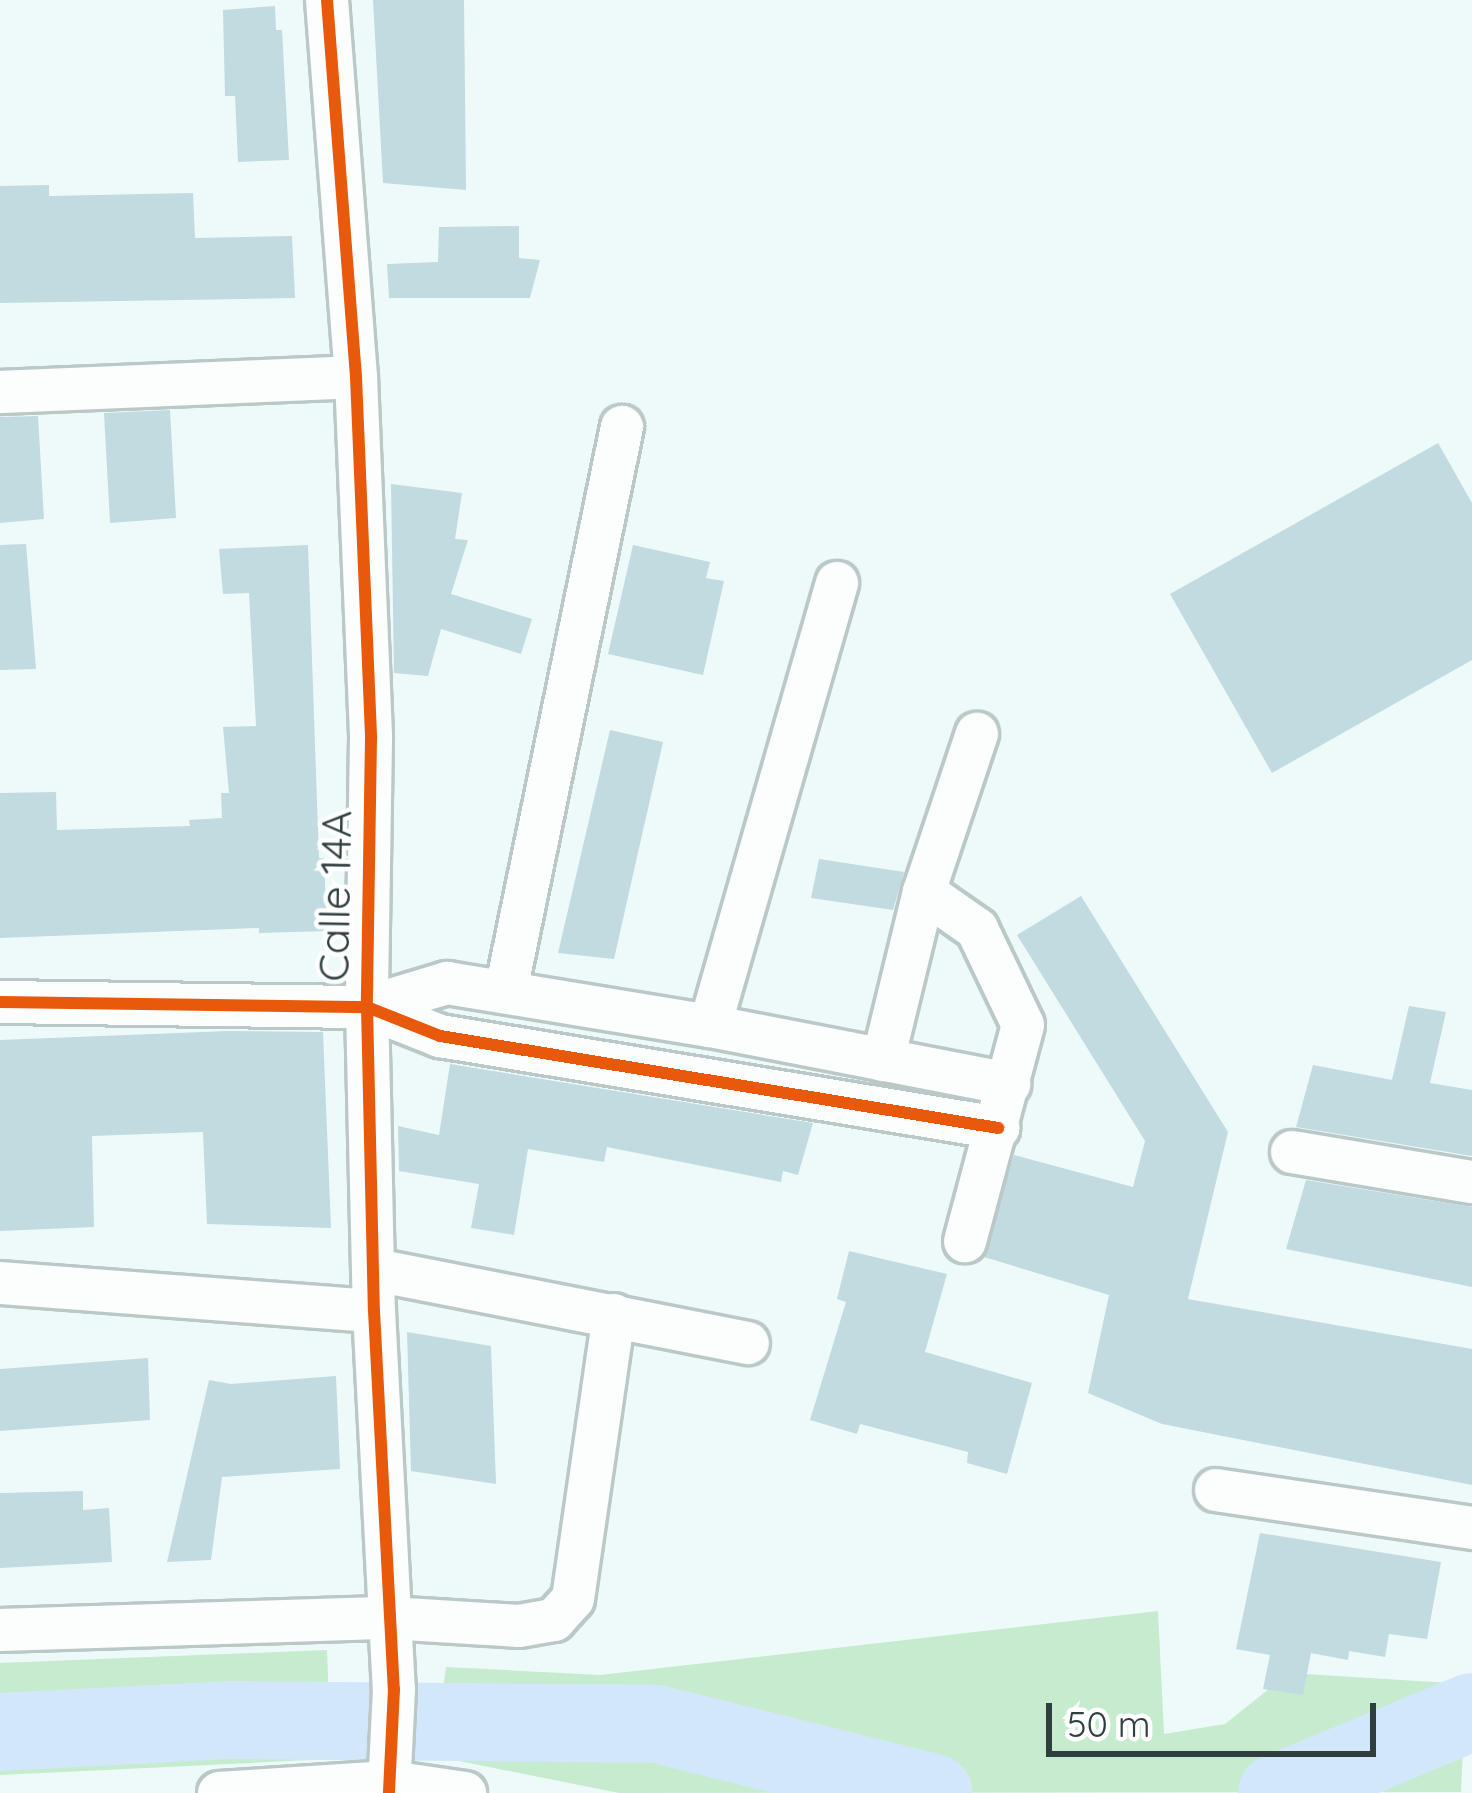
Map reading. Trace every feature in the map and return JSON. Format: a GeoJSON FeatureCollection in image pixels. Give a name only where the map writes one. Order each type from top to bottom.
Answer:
{"type":"FeatureCollection","features":[{"type":"Feature","properties":{"kind":"street","name":"Calle 14A"},"geometry":{"type":"LineString","coordinates":[[327,0],[356,377],[370,738],[367,1007],[374,1291],[394,1689],[391,1775]]}},
{"type":"Feature","properties":{"kind":"street"},"geometry":{"type":"LineString","coordinates":[[0,392],[356,377]]}},
{"type":"Feature","properties":{"kind":"street"},"geometry":{"type":"LineString","coordinates":[[506,991],[622,428]]}},
{"type":"Feature","properties":{"kind":"street"},"geometry":{"type":"LineString","coordinates":[[710,1026],[837,583]]}},
{"type":"Feature","properties":{"kind":"street"},"geometry":{"type":"LineString","coordinates":[[883,1060],[924,892],[977,734]]}},
{"type":"Feature","properties":{"kind":"street"},"geometry":{"type":"LineString","coordinates":[[924,892],[977,929],[1023,1024],[965,1241]]}},
{"type":"Feature","properties":{"kind":"street"},"geometry":{"type":"LineString","coordinates":[[0,1002],[367,1007],[447,982],[710,1026],[1009,1084]]}},
{"type":"Feature","properties":{"kind":"street"},"geometry":{"type":"LineString","coordinates":[[367,1007],[440,1036],[998,1128]]}},
{"type":"Feature","properties":{"kind":"street"},"geometry":{"type":"LineString","coordinates":[[1292,1152],[1472,1182]]}},
{"type":"Feature","properties":{"kind":"street"},"geometry":{"type":"LineString","coordinates":[[0,1283],[374,1291],[614,1315],[748,1343]]}},
{"type":"Feature","properties":{"kind":"street"},"geometry":{"type":"LineString","coordinates":[[0,1630],[389,1618],[519,1626],[554,1620],[573,1599],[614,1315]]}},
{"type":"Feature","properties":{"kind":"street"},"geometry":{"type":"LineString","coordinates":[[1216,1490],[1472,1528]]}},
{"type":"Feature","properties":{"kind":"street"},"geometry":{"type":"LineString","coordinates":[[219,1793],[391,1775],[465,1793]]}},
{"type":"Feature","properties":{"kind":"green space"},"geometry":{"type":"Polygon","coordinates":[[[1158,1611],[1164,1734],[1225,1724],[1289,1673],[1466,1684],[1461,1792],[619,1793],[434,1756],[446,1667],[600,1675],[1158,1611]]]}},
{"type":"Feature","properties":{"kind":"green space"},"geometry":{"type":"Polygon","coordinates":[[[327,1650],[331,1759],[0,1775],[0,1663],[327,1650]]]}},
{"type":"Feature","properties":{"kind":"building"},"geometry":{"type":"Polygon","coordinates":[[[373,0],[464,0],[466,190],[383,183],[373,0]]]}},
{"type":"Feature","properties":{"kind":"building"},"geometry":{"type":"Polygon","coordinates":[[[275,6],[276,30],[282,30],[289,160],[238,162],[235,96],[225,96],[223,10],[275,6]]]}},
{"type":"Feature","properties":{"kind":"building"},"geometry":{"type":"Polygon","coordinates":[[[49,185],[49,196],[193,193],[195,238],[292,236],[295,298],[0,303],[0,186],[49,185]]]}},
{"type":"Feature","properties":{"kind":"building"},"geometry":{"type":"Polygon","coordinates":[[[519,226],[519,258],[540,260],[530,298],[389,298],[387,264],[438,262],[439,227],[519,226]]]}},
{"type":"Feature","properties":{"kind":"building"},"geometry":{"type":"Polygon","coordinates":[[[170,410],[176,518],[110,523],[104,413],[170,410]]]}},
{"type":"Feature","properties":{"kind":"building"},"geometry":{"type":"Polygon","coordinates":[[[38,416],[44,519],[0,523],[0,417],[38,416]]]}},
{"type":"Feature","properties":{"kind":"building"},"geometry":{"type":"Polygon","coordinates":[[[1438,443],[1472,503],[1472,660],[1272,773],[1170,594],[1438,443]]]}},
{"type":"Feature","properties":{"kind":"building"},"geometry":{"type":"Polygon","coordinates":[[[391,484],[462,493],[455,539],[468,540],[451,594],[532,619],[521,654],[441,629],[428,676],[394,673],[391,484]]]}},
{"type":"Feature","properties":{"kind":"building"},"geometry":{"type":"Polygon","coordinates":[[[26,544],[36,669],[0,670],[0,545],[26,544]]]}},
{"type":"Feature","properties":{"kind":"building"},"geometry":{"type":"Polygon","coordinates":[[[308,545],[319,858],[324,858],[327,931],[259,933],[259,928],[0,938],[0,793],[56,792],[57,830],[190,826],[189,820],[222,818],[221,793],[229,793],[223,727],[256,726],[249,593],[223,594],[219,549],[308,545]]]}},
{"type":"Feature","properties":{"kind":"building"},"geometry":{"type":"Polygon","coordinates":[[[633,545],[710,562],[706,578],[724,581],[703,675],[608,654],[633,545]]]}},
{"type":"Feature","properties":{"kind":"building"},"geometry":{"type":"Polygon","coordinates":[[[610,730],[663,742],[614,959],[558,953],[610,730]]]}},
{"type":"Feature","properties":{"kind":"building"},"geometry":{"type":"Polygon","coordinates":[[[819,859],[904,872],[893,910],[811,898],[819,859]]]}},
{"type":"Feature","properties":{"kind":"building"},"geometry":{"type":"Polygon","coordinates":[[[1081,896],[1228,1132],[1188,1299],[1472,1349],[1472,1485],[1162,1424],[1088,1393],[1109,1295],[984,1257],[1014,1155],[1133,1187],[1145,1141],[1017,935],[1081,896]]]}},
{"type":"Feature","properties":{"kind":"building"},"geometry":{"type":"Polygon","coordinates":[[[1409,1006],[1446,1012],[1430,1083],[1472,1090],[1472,1156],[1296,1127],[1313,1065],[1392,1080],[1409,1006]]]}},
{"type":"Feature","properties":{"kind":"building"},"geometry":{"type":"Polygon","coordinates":[[[323,1032],[331,1228],[207,1224],[203,1132],[92,1136],[94,1227],[0,1231],[0,1040],[323,1032]]]}},
{"type":"Feature","properties":{"kind":"building"},"geometry":{"type":"Polygon","coordinates":[[[450,1064],[813,1123],[798,1175],[783,1171],[781,1182],[607,1147],[604,1162],[528,1149],[514,1235],[471,1228],[479,1184],[399,1171],[398,1126],[439,1135],[450,1064]]]}},
{"type":"Feature","properties":{"kind":"building"},"geometry":{"type":"Polygon","coordinates":[[[1306,1180],[1472,1207],[1472,1287],[1286,1249],[1306,1180]]]}},
{"type":"Feature","properties":{"kind":"building"},"geometry":{"type":"Polygon","coordinates":[[[849,1251],[947,1274],[925,1352],[1032,1383],[1007,1474],[967,1463],[968,1452],[860,1424],[857,1434],[810,1420],[846,1302],[837,1299],[849,1251]]]}},
{"type":"Feature","properties":{"kind":"building"},"geometry":{"type":"Polygon","coordinates":[[[407,1332],[491,1346],[496,1484],[411,1471],[407,1332]]]}},
{"type":"Feature","properties":{"kind":"building"},"geometry":{"type":"Polygon","coordinates":[[[148,1358],[150,1420],[0,1431],[0,1369],[148,1358]]]}},
{"type":"Feature","properties":{"kind":"building"},"geometry":{"type":"Polygon","coordinates":[[[336,1376],[340,1469],[222,1477],[211,1560],[167,1562],[209,1380],[231,1384],[336,1376]]]}},
{"type":"Feature","properties":{"kind":"building"},"geometry":{"type":"Polygon","coordinates":[[[83,1491],[83,1510],[109,1508],[112,1562],[0,1568],[0,1493],[83,1491]]]}},
{"type":"Feature","properties":{"kind":"building"},"geometry":{"type":"Polygon","coordinates":[[[1260,1533],[1441,1562],[1427,1639],[1389,1634],[1385,1657],[1349,1651],[1348,1660],[1311,1653],[1303,1695],[1263,1689],[1270,1655],[1236,1649],[1260,1533]]]}},
{"type":"Feature","properties":{"kind":"waterway"},"geometry":{"type":"LineString","coordinates":[[1277,1793],[1472,1712]]}},
{"type":"Feature","properties":{"kind":"waterway"},"geometry":{"type":"LineString","coordinates":[[0,1732],[232,1720],[657,1724],[934,1793]]}},
{"type":"Feature","properties":{"kind":"cycle path"},"geometry":{"type":"LineString","coordinates":[[327,0],[356,377],[371,738],[367,1007],[374,1311],[394,1689],[389,1793]]}},
{"type":"Feature","properties":{"kind":"cycle path"},"geometry":{"type":"LineString","coordinates":[[0,1002],[367,1007],[440,1036],[998,1128]]}}]}
